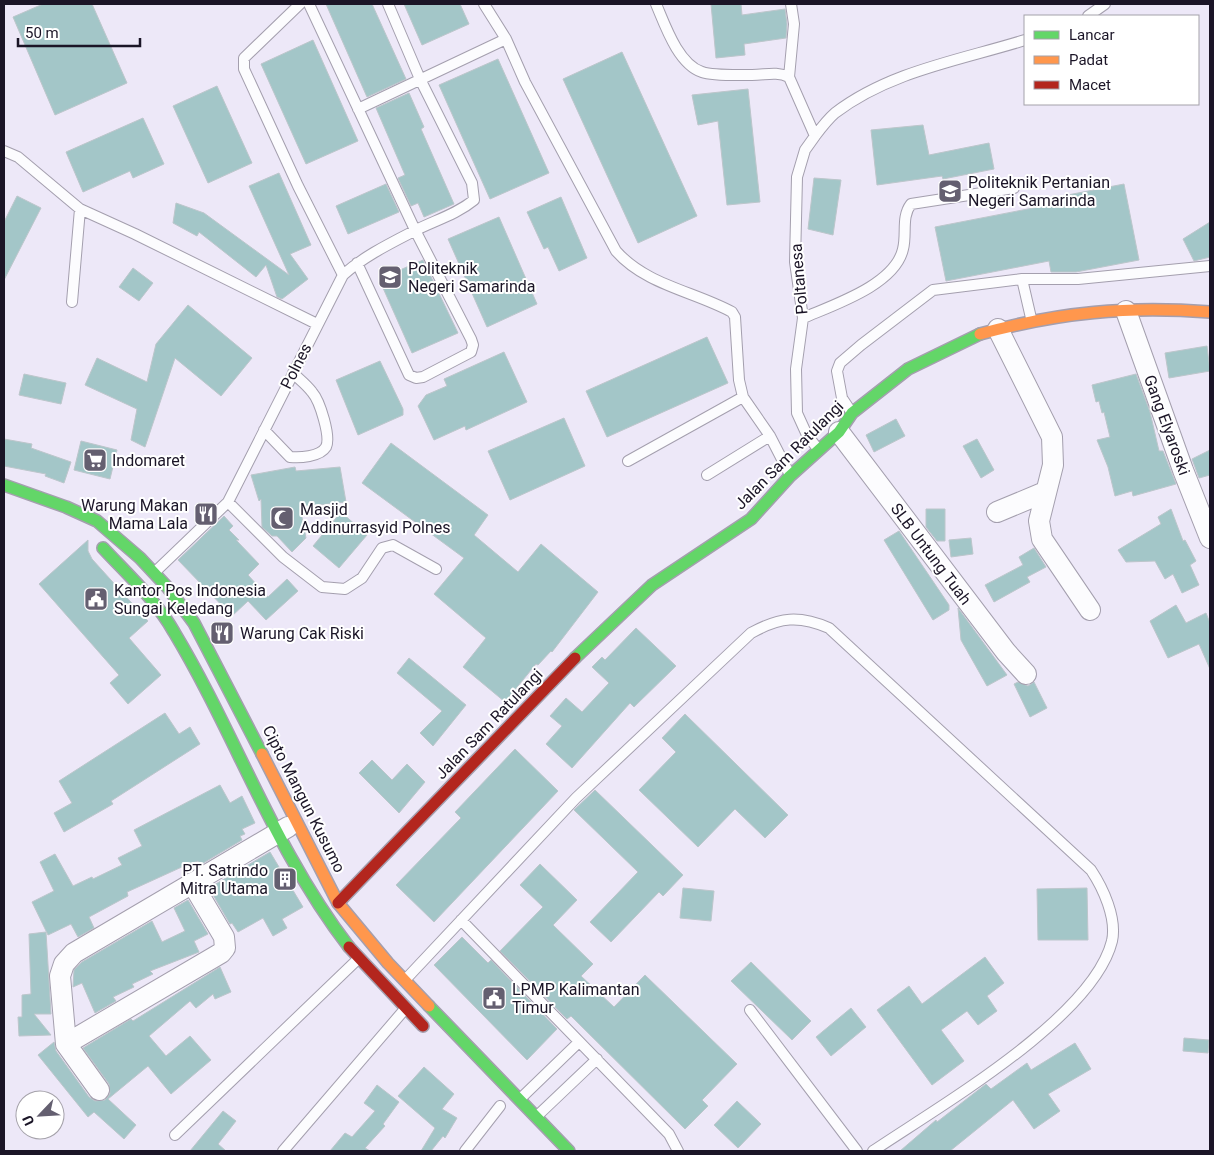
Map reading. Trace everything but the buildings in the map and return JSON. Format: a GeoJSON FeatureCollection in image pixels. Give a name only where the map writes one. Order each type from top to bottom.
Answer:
{"type":"FeatureCollection","features":[{"type":"Feature","properties":{"kind":"main road","name":"Jalan Sam Ratulangi"},"geometry":{"type":"LineString","coordinates":[[338,903],[572,662],[652,585],[751,519],[790,476],[839,432],[852,413],[908,369],[974,336],[1032,320],[1098,311],[1165,309],[1210,312]]}},
{"type":"Feature","properties":{"kind":"main road","name":"Cipto Mangun Kusumo"},"geometry":{"type":"LineString","coordinates":[[4,485],[66,507],[96,521],[116,536],[155,572],[194,623],[298,821],[338,903],[376,950],[569,1151]]}},
{"type":"Feature","properties":{"kind":"main road"},"geometry":{"type":"LineString","coordinates":[[97,542],[154,601],[174,631],[277,833],[330,923],[358,959],[434,1037]]}},
{"type":"Feature","properties":{"kind":"street","name":"Gang Elyaroski"},"geometry":{"type":"LineString","coordinates":[[1126,311],[1183,470],[1210,538]]}},
{"type":"Feature","properties":{"kind":"street"},"geometry":{"type":"LineString","coordinates":[[998,329],[1052,437],[1053,465],[1039,521],[1042,539],[1055,561],[1090,610]]}},
{"type":"Feature","properties":{"kind":"street","name":"SLB Untung Tuah"},"geometry":{"type":"LineString","coordinates":[[839,432],[1006,652],[1026,674]]}},
{"type":"Feature","properties":{"kind":"street"},"geometry":{"type":"LineString","coordinates":[[997,512],[1045,492]]}},
{"type":"Feature","properties":{"kind":"street"},"geometry":{"type":"LineString","coordinates":[[99,1090],[66,1044],[60,976],[64,964],[74,953],[298,821]]}},
{"type":"Feature","properties":{"kind":"street"},"geometry":{"type":"LineString","coordinates":[[66,1044],[221,953],[225,948],[224,938],[192,883]]}},
{"type":"Feature","properties":{"kind":"lane"},"geometry":{"type":"LineString","coordinates":[[300,4],[244,58],[244,69],[298,186],[343,275]]}},
{"type":"Feature","properties":{"kind":"lane"},"geometry":{"type":"LineString","coordinates":[[309,4],[416,230],[471,339],[473,346],[471,352],[423,377],[416,378],[409,375],[397,354],[357,263]]}},
{"type":"Feature","properties":{"kind":"lane"},"geometry":{"type":"LineString","coordinates":[[388,4],[420,79]]}},
{"type":"Feature","properties":{"kind":"lane"},"geometry":{"type":"LineString","coordinates":[[484,4],[506,39],[530,90],[616,251],[628,265],[662,283],[732,312],[735,317],[743,397],[770,436],[790,476]]}},
{"type":"Feature","properties":{"kind":"lane"},"geometry":{"type":"LineString","coordinates":[[656,4],[669,35],[686,62],[702,72],[753,75],[778,72],[789,77]]}},
{"type":"Feature","properties":{"kind":"lane"},"geometry":{"type":"LineString","coordinates":[[791,4],[794,24],[789,77],[815,136]]}},
{"type":"Feature","properties":{"kind":"lane"},"geometry":{"type":"LineString","coordinates":[[1089,15],[1105,4]]}},
{"type":"Feature","properties":{"kind":"lane"},"geometry":{"type":"LineString","coordinates":[[358,109],[506,39]]}},
{"type":"Feature","properties":{"kind":"lane","name":"Poltanesa"},"geometry":{"type":"LineString","coordinates":[[819,450],[807,435],[797,413],[796,369],[803,318],[795,262],[795,205],[797,177],[804,150],[834,114],[859,97],[906,75],[1024,40]]}},
{"type":"Feature","properties":{"kind":"lane","name":"Polnes"},"geometry":{"type":"LineString","coordinates":[[155,572],[228,502],[343,275],[357,263],[416,230],[462,209],[474,200],[472,183],[420,79]]}},
{"type":"Feature","properties":{"kind":"lane"},"geometry":{"type":"LineString","coordinates":[[4,151],[18,157],[80,210],[135,234],[317,324]]}},
{"type":"Feature","properties":{"kind":"lane"},"geometry":{"type":"LineString","coordinates":[[803,318],[864,292],[891,270],[903,250],[906,211],[911,204],[1014,188]]}},
{"type":"Feature","properties":{"kind":"lane"},"geometry":{"type":"LineString","coordinates":[[72,302],[80,210]]}},
{"type":"Feature","properties":{"kind":"lane"},"geometry":{"type":"LineString","coordinates":[[852,413],[842,398],[837,371],[840,363],[933,290],[1022,279],[1078,279],[1210,266]]}},
{"type":"Feature","properties":{"kind":"lane"},"geometry":{"type":"LineString","coordinates":[[1022,279],[1032,320]]}},
{"type":"Feature","properties":{"kind":"lane"},"geometry":{"type":"LineString","coordinates":[[264,430],[292,457],[316,454],[325,448],[327,443],[323,414],[318,402],[312,392],[292,373]]}},
{"type":"Feature","properties":{"kind":"lane"},"geometry":{"type":"LineString","coordinates":[[628,461],[743,397]]}},
{"type":"Feature","properties":{"kind":"lane"},"geometry":{"type":"LineString","coordinates":[[707,475],[770,436]]}},
{"type":"Feature","properties":{"kind":"lane"},"geometry":{"type":"LineString","coordinates":[[228,502],[283,557],[322,587],[345,589],[362,578],[382,548],[393,545],[436,569]]}},
{"type":"Feature","properties":{"kind":"lane"},"geometry":{"type":"LineString","coordinates":[[405,980],[576,798],[751,633],[767,624],[789,619],[809,620],[829,628],[1090,870],[1102,886],[1110,909],[1112,939],[1100,971],[1082,994],[1026,1047],[873,1151]]}},
{"type":"Feature","properties":{"kind":"lane"},"geometry":{"type":"LineString","coordinates":[[461,920],[669,1134],[678,1151]]}},
{"type":"Feature","properties":{"kind":"lane"},"geometry":{"type":"LineString","coordinates":[[175,1134],[358,959]]}},
{"type":"Feature","properties":{"kind":"lane"},"geometry":{"type":"LineString","coordinates":[[283,1151],[406,1009]]}},
{"type":"Feature","properties":{"kind":"lane"},"geometry":{"type":"LineString","coordinates":[[750,1010],[857,1151]]}},
{"type":"Feature","properties":{"kind":"lane"},"geometry":{"type":"LineString","coordinates":[[519,1100],[578,1042]]}},
{"type":"Feature","properties":{"kind":"lane"},"geometry":{"type":"LineString","coordinates":[[536,1117],[597,1059]]}},
{"type":"Feature","properties":{"kind":"lane"},"geometry":{"type":"LineString","coordinates":[[465,1151],[500,1106]]}},
{"type":"Feature","properties":{"kind":"traffic: fast"},"geometry":{"type":"LineString","coordinates":[[575,658],[652,585],[751,519],[790,476],[839,432],[852,413],[908,369],[980,334]]}},
{"type":"Feature","properties":{"kind":"traffic: fast"},"geometry":{"type":"LineString","coordinates":[[4,485],[66,507],[97,521],[140,558],[168,588],[194,623],[262,754]]}},
{"type":"Feature","properties":{"kind":"traffic: fast"},"geometry":{"type":"LineString","coordinates":[[103,548],[141,588],[167,620],[217,711],[277,833],[299,872],[349,947]]}},
{"type":"Feature","properties":{"kind":"traffic: fast"},"geometry":{"type":"LineString","coordinates":[[429,1006],[569,1151]]}},
{"type":"Feature","properties":{"kind":"traffic: slow"},"geometry":{"type":"LineString","coordinates":[[980,334],[1038,320],[1094,312],[1150,310],[1210,312]]}},
{"type":"Feature","properties":{"kind":"traffic: slow"},"geometry":{"type":"LineString","coordinates":[[262,754],[338,903],[388,963],[429,1006]]}},
{"type":"Feature","properties":{"kind":"traffic: jam"},"geometry":{"type":"LineString","coordinates":[[338,903],[575,658]]}},
{"type":"Feature","properties":{"kind":"traffic: jam"},"geometry":{"type":"LineString","coordinates":[[349,947],[423,1026]]}},
{"type":"Feature","properties":{"kind":"place","name":"Politeknik Pertanian Negeri Samarinda"},"geometry":{"type":"Point","coordinates":[950,191]}},
{"type":"Feature","properties":{"kind":"place","name":"Politeknik Negeri Samarinda"},"geometry":{"type":"Point","coordinates":[390,277]}},
{"type":"Feature","properties":{"kind":"place","name":"Indomaret"},"geometry":{"type":"Point","coordinates":[95,460]}},
{"type":"Feature","properties":{"kind":"place","name":"Warung Makan Mama Lala"},"geometry":{"type":"Point","coordinates":[206,514]}},
{"type":"Feature","properties":{"kind":"place","name":"Masjid Addinurrasyid Polnes"},"geometry":{"type":"Point","coordinates":[282,518]}},
{"type":"Feature","properties":{"kind":"place","name":"Kantor Pos Indonesia Sungai Keledang"},"geometry":{"type":"Point","coordinates":[96,599]}},
{"type":"Feature","properties":{"kind":"place","name":"Warung Cak Riski"},"geometry":{"type":"Point","coordinates":[222,633]}},
{"type":"Feature","properties":{"kind":"place","name":"PT. Satrindo Mitra Utama"},"geometry":{"type":"Point","coordinates":[285,879]}},
{"type":"Feature","properties":{"kind":"place","name":"LPMP Kalimantan Timur"},"geometry":{"type":"Point","coordinates":[494,998]}}]}
